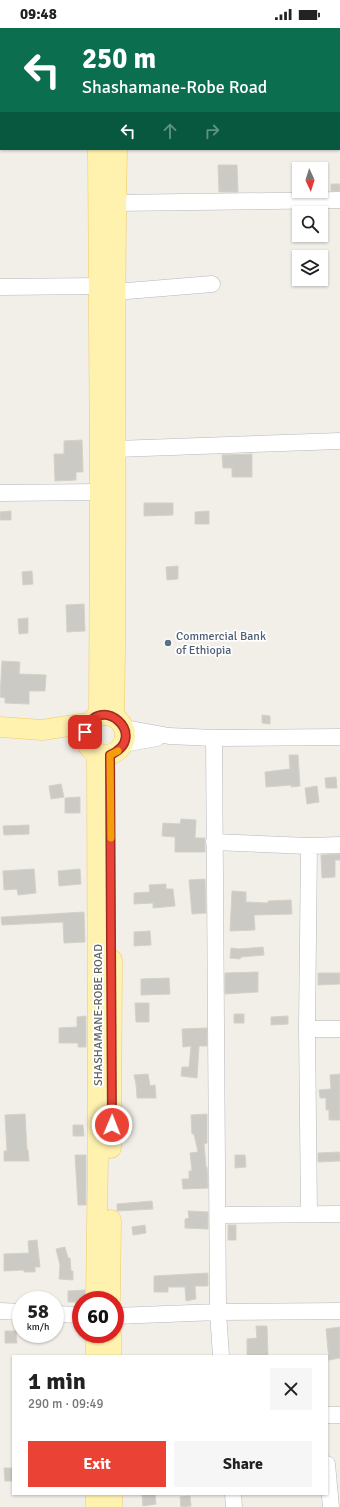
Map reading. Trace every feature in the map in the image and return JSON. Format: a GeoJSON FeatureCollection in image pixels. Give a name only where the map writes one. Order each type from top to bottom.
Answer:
{"type":"FeatureCollection","features":[{"type":"Feature","properties":{"kind":"main road"},"geometry":{"type":"LineString","coordinates":[[98,150],[116,449],[106,735]]}},
{"type":"Feature","properties":{"kind":"main road"},"geometry":{"type":"LineString","coordinates":[[106,735],[100,492],[107,289],[116,203],[117,150]]}},
{"type":"Feature","properties":{"kind":"main road"},"geometry":{"type":"LineString","coordinates":[[0,727],[106,735]]}},
{"type":"Feature","properties":{"kind":"main road","name":"SHASHAMANE-ROBE ROAD"},"geometry":{"type":"LineString","coordinates":[[96,1291],[106,735]]}},
{"type":"Feature","properties":{"kind":"main road","name":"SHASHAMANE-ROBE ROAD"},"geometry":{"type":"LineString","coordinates":[[106,735],[112,1078],[110,1291]]}},
{"type":"Feature","properties":{"kind":"main road"},"geometry":{"type":"LineString","coordinates":[[96,1343],[96,1355]]}},
{"type":"Feature","properties":{"kind":"main road"},"geometry":{"type":"LineString","coordinates":[[111,1343],[111,1355]]}},
{"type":"Feature","properties":{"kind":"main road"},"geometry":{"type":"LineString","coordinates":[[96,1495],[96,1507]]}},
{"type":"Feature","properties":{"kind":"main road"},"geometry":{"type":"LineString","coordinates":[[112,1495],[112,1507]]}},
{"type":"Feature","properties":{"kind":"street"},"geometry":{"type":"LineString","coordinates":[[116,203],[340,200]]}},
{"type":"Feature","properties":{"kind":"street"},"geometry":{"type":"LineString","coordinates":[[0,287],[107,289],[212,284]]}},
{"type":"Feature","properties":{"kind":"street"},"geometry":{"type":"LineString","coordinates":[[116,449],[340,441]]}},
{"type":"Feature","properties":{"kind":"street"},"geometry":{"type":"LineString","coordinates":[[0,493],[100,492]]}},
{"type":"Feature","properties":{"kind":"street"},"geometry":{"type":"LineString","coordinates":[[106,735],[214,738],[340,737]]}},
{"type":"Feature","properties":{"kind":"street"},"geometry":{"type":"LineString","coordinates":[[214,738],[218,1312],[222,1355]]}},
{"type":"Feature","properties":{"kind":"street"},"geometry":{"type":"LineString","coordinates":[[214,842],[309,846],[340,845]]}},
{"type":"Feature","properties":{"kind":"street"},"geometry":{"type":"LineString","coordinates":[[309,846],[306,1029],[309,1213]]}},
{"type":"Feature","properties":{"kind":"street"},"geometry":{"type":"LineString","coordinates":[[306,1029],[340,1029]]}},
{"type":"Feature","properties":{"kind":"street"},"geometry":{"type":"LineString","coordinates":[[218,1215],[309,1213],[340,1214]]}},
{"type":"Feature","properties":{"kind":"street"},"geometry":{"type":"LineString","coordinates":[[0,1311],[12,1312]]}},
{"type":"Feature","properties":{"kind":"street"},"geometry":{"type":"LineString","coordinates":[[124,1316],[218,1312],[340,1311]]}},
{"type":"Feature","properties":{"kind":"street"},"geometry":{"type":"LineString","coordinates":[[328,1415],[340,1415]]}},
{"type":"Feature","properties":{"kind":"street"},"geometry":{"type":"LineString","coordinates":[[328,1475],[331,1507]]}},
{"type":"Feature","properties":{"kind":"street"},"geometry":{"type":"LineString","coordinates":[[233,1495],[234,1507]]}},
{"type":"Feature","properties":{"kind":"building"},"geometry":{"type":"Polygon","coordinates":[[[218,165],[237,165],[238,192],[219,192],[218,165]]]}},
{"type":"Feature","properties":{"kind":"building"},"geometry":{"type":"Polygon","coordinates":[[[331,184],[340,184],[340,191],[331,191],[331,184]]]}},
{"type":"Feature","properties":{"kind":"building"},"geometry":{"type":"Polygon","coordinates":[[[82,440],[83,472],[76,472],[76,480],[55,481],[54,454],[64,454],[64,441],[82,440]]]}},
{"type":"Feature","properties":{"kind":"building"},"geometry":{"type":"Polygon","coordinates":[[[252,454],[252,477],[232,477],[232,468],[223,468],[222,455],[252,454]]]}},
{"type":"Feature","properties":{"kind":"building"},"geometry":{"type":"Polygon","coordinates":[[[144,503],[173,503],[173,515],[144,516],[144,503]]]}},
{"type":"Feature","properties":{"kind":"building"},"geometry":{"type":"Polygon","coordinates":[[[11,511],[11,520],[0,520],[0,512],[11,511]]]}},
{"type":"Feature","properties":{"kind":"building"},"geometry":{"type":"Polygon","coordinates":[[[209,511],[209,524],[195,524],[195,512],[209,511]]]}},
{"type":"Feature","properties":{"kind":"building"},"geometry":{"type":"Polygon","coordinates":[[[178,566],[178,579],[167,580],[166,567],[178,566]]]}},
{"type":"Feature","properties":{"kind":"building"},"geometry":{"type":"Polygon","coordinates":[[[32,571],[33,584],[23,585],[22,572],[32,571]]]}},
{"type":"Feature","properties":{"kind":"building"},"geometry":{"type":"Polygon","coordinates":[[[84,604],[85,631],[67,632],[66,605],[84,604]]]}},
{"type":"Feature","properties":{"kind":"building"},"geometry":{"type":"Polygon","coordinates":[[[28,618],[28,633],[19,634],[18,619],[28,618]]]}},
{"type":"Feature","properties":{"kind":"building"},"geometry":{"type":"Polygon","coordinates":[[[2,661],[20,662],[19,674],[46,675],[45,691],[29,691],[29,704],[5,703],[5,698],[0,697],[2,661]]]}},
{"type":"Feature","properties":{"kind":"building"},"geometry":{"type":"Polygon","coordinates":[[[262,715],[270,716],[270,724],[262,723],[262,715]]]}},
{"type":"Feature","properties":{"kind":"building"},"geometry":{"type":"Polygon","coordinates":[[[289,755],[298,755],[300,786],[291,787],[291,785],[266,787],[265,772],[290,769],[289,755]]]}},
{"type":"Feature","properties":{"kind":"building"},"geometry":{"type":"Polygon","coordinates":[[[336,777],[337,788],[326,788],[325,778],[336,777]]]}},
{"type":"Feature","properties":{"kind":"building"},"geometry":{"type":"Polygon","coordinates":[[[61,784],[64,797],[51,799],[49,786],[61,784]]]}},
{"type":"Feature","properties":{"kind":"building"},"geometry":{"type":"Polygon","coordinates":[[[317,786],[319,802],[307,804],[305,788],[317,786]]]}},
{"type":"Feature","properties":{"kind":"building"},"geometry":{"type":"Polygon","coordinates":[[[80,797],[80,813],[65,813],[65,798],[80,797]]]}},
{"type":"Feature","properties":{"kind":"building"},"geometry":{"type":"Polygon","coordinates":[[[181,819],[196,820],[195,838],[205,838],[205,852],[175,852],[175,837],[162,836],[163,823],[180,824],[181,819]]]}},
{"type":"Feature","properties":{"kind":"building"},"geometry":{"type":"Polygon","coordinates":[[[29,825],[29,834],[4,835],[3,826],[29,825]]]}},
{"type":"Feature","properties":{"kind":"building"},"geometry":{"type":"Polygon","coordinates":[[[340,854],[340,860],[335,860],[335,877],[322,878],[321,855],[340,854]]]}},
{"type":"Feature","properties":{"kind":"building"},"geometry":{"type":"Polygon","coordinates":[[[34,869],[36,893],[18,895],[17,889],[4,890],[3,871],[34,869]]]}},
{"type":"Feature","properties":{"kind":"building"},"geometry":{"type":"Polygon","coordinates":[[[80,869],[81,884],[59,886],[58,871],[80,869]]]}},
{"type":"Feature","properties":{"kind":"building"},"geometry":{"type":"Polygon","coordinates":[[[205,879],[206,913],[192,914],[189,880],[205,879]]]}},
{"type":"Feature","properties":{"kind":"building"},"geometry":{"type":"Polygon","coordinates":[[[166,884],[166,889],[173,889],[175,906],[153,908],[153,903],[134,904],[134,893],[150,892],[149,885],[166,884]]]}},
{"type":"Feature","properties":{"kind":"building"},"geometry":{"type":"Polygon","coordinates":[[[232,891],[246,892],[246,902],[268,903],[268,901],[291,900],[292,914],[254,915],[255,930],[230,931],[232,891]]]}},
{"type":"Feature","properties":{"kind":"building"},"geometry":{"type":"Polygon","coordinates":[[[84,912],[85,942],[64,943],[63,922],[2,925],[1,917],[84,912]]]}},
{"type":"Feature","properties":{"kind":"building"},"geometry":{"type":"Polygon","coordinates":[[[150,931],[151,945],[134,946],[134,932],[150,931]]]}},
{"type":"Feature","properties":{"kind":"building"},"geometry":{"type":"Polygon","coordinates":[[[263,947],[264,955],[241,957],[240,959],[230,958],[231,948],[240,949],[263,947]]]}},
{"type":"Feature","properties":{"kind":"building"},"geometry":{"type":"Polygon","coordinates":[[[258,972],[258,992],[225,994],[225,973],[258,972]]]}},
{"type":"Feature","properties":{"kind":"building"},"geometry":{"type":"Polygon","coordinates":[[[318,973],[340,973],[340,984],[318,985],[318,973]]]}},
{"type":"Feature","properties":{"kind":"building"},"geometry":{"type":"Polygon","coordinates":[[[169,978],[170,994],[141,995],[141,979],[169,978]]]}},
{"type":"Feature","properties":{"kind":"building"},"geometry":{"type":"Polygon","coordinates":[[[135,1003],[149,1003],[149,1022],[136,1022],[135,1003]]]}},
{"type":"Feature","properties":{"kind":"building"},"geometry":{"type":"Polygon","coordinates":[[[234,1014],[244,1014],[244,1023],[234,1023],[234,1014]]]}},
{"type":"Feature","properties":{"kind":"building"},"geometry":{"type":"Polygon","coordinates":[[[86,1016],[86,1047],[78,1047],[78,1043],[59,1043],[59,1028],[77,1027],[77,1017],[86,1016]]]}},
{"type":"Feature","properties":{"kind":"building"},"geometry":{"type":"Polygon","coordinates":[[[288,1016],[288,1024],[271,1025],[271,1017],[288,1016]]]}},
{"type":"Feature","properties":{"kind":"building"},"geometry":{"type":"Polygon","coordinates":[[[207,1028],[207,1046],[199,1046],[197,1078],[181,1076],[182,1067],[189,1067],[191,1046],[183,1047],[182,1029],[207,1028]]]}},
{"type":"Feature","properties":{"kind":"building"},"geometry":{"type":"Polygon","coordinates":[[[148,1074],[150,1086],[155,1085],[156,1098],[137,1098],[134,1075],[148,1074]]]}},
{"type":"Feature","properties":{"kind":"building"},"geometry":{"type":"Polygon","coordinates":[[[340,1074],[340,1120],[329,1120],[329,1110],[326,1110],[326,1098],[320,1098],[319,1090],[331,1089],[330,1075],[340,1074]]]}},
{"type":"Feature","properties":{"kind":"building"},"geometry":{"type":"Polygon","coordinates":[[[25,1114],[29,1161],[4,1161],[4,1151],[7,1151],[5,1115],[25,1114]]]}},
{"type":"Feature","properties":{"kind":"building"},"geometry":{"type":"Polygon","coordinates":[[[207,1114],[207,1143],[204,1144],[208,1188],[183,1189],[182,1179],[189,1179],[189,1171],[192,1171],[190,1153],[198,1152],[194,1134],[192,1134],[191,1115],[207,1114]]]}},
{"type":"Feature","properties":{"kind":"building"},"geometry":{"type":"Polygon","coordinates":[[[73,1125],[83,1125],[84,1136],[73,1136],[73,1125]]]}},
{"type":"Feature","properties":{"kind":"building"},"geometry":{"type":"Polygon","coordinates":[[[340,1152],[340,1161],[318,1162],[318,1153],[340,1152]]]}},
{"type":"Feature","properties":{"kind":"building"},"geometry":{"type":"Polygon","coordinates":[[[75,1155],[86,1155],[86,1205],[78,1205],[75,1155]]]}},
{"type":"Feature","properties":{"kind":"building"},"geometry":{"type":"Polygon","coordinates":[[[235,1155],[245,1155],[246,1167],[235,1168],[235,1155]]]}},
{"type":"Feature","properties":{"kind":"building"},"geometry":{"type":"Polygon","coordinates":[[[152,1201],[153,1209],[117,1211],[117,1204],[152,1201]]]}},
{"type":"Feature","properties":{"kind":"building"},"geometry":{"type":"Polygon","coordinates":[[[188,1211],[208,1212],[208,1229],[185,1228],[185,1219],[189,1218],[188,1211]]]}},
{"type":"Feature","properties":{"kind":"building"},"geometry":{"type":"Polygon","coordinates":[[[145,1225],[146,1233],[133,1235],[132,1227],[145,1225]]]}},
{"type":"Feature","properties":{"kind":"building"},"geometry":{"type":"Polygon","coordinates":[[[228,1225],[236,1225],[236,1240],[228,1240],[228,1225]]]}},
{"type":"Feature","properties":{"kind":"building"},"geometry":{"type":"Polygon","coordinates":[[[37,1240],[40,1267],[35,1267],[35,1272],[24,1272],[24,1270],[4,1271],[4,1254],[29,1253],[28,1241],[37,1240]]]}},
{"type":"Feature","properties":{"kind":"building"},"geometry":{"type":"Polygon","coordinates":[[[65,1247],[68,1258],[70,1258],[71,1271],[73,1271],[73,1280],[59,1279],[60,1265],[56,1249],[65,1247]]]}},
{"type":"Feature","properties":{"kind":"building"},"geometry":{"type":"Polygon","coordinates":[[[208,1273],[208,1286],[195,1286],[196,1299],[186,1301],[185,1287],[168,1287],[168,1292],[154,1292],[154,1276],[208,1273]]]}},
{"type":"Feature","properties":{"kind":"building"},"geometry":{"type":"Polygon","coordinates":[[[85,1290],[72,1291],[72,1302],[68,1302],[68,1291],[85,1290]]]}},
{"type":"Feature","properties":{"kind":"building"},"geometry":{"type":"Polygon","coordinates":[[[256,1326],[267,1326],[268,1355],[247,1355],[247,1339],[257,1338],[256,1326]]]}},
{"type":"Feature","properties":{"kind":"building"},"geometry":{"type":"Polygon","coordinates":[[[340,1327],[340,1358],[329,1360],[326,1329],[340,1327]]]}},
{"type":"Feature","properties":{"kind":"building"},"geometry":{"type":"Polygon","coordinates":[[[5,1331],[12,1331],[12,1343],[5,1343],[5,1331]]]}},
{"type":"Feature","properties":{"kind":"building"},"geometry":{"type":"Polygon","coordinates":[[[4,1468],[12,1468],[12,1481],[5,1481],[4,1468]]]}},
{"type":"Feature","properties":{"kind":"building"},"geometry":{"type":"Polygon","coordinates":[[[142,1495],[155,1495],[156,1504],[143,1506],[142,1495]]]}},
{"type":"Feature","properties":{"kind":"building"},"geometry":{"type":"Polygon","coordinates":[[[190,1496],[191,1506],[181,1507],[180,1497],[190,1496]]]}},
{"type":"Feature","properties":{"kind":"slow traffic"},"geometry":{"type":"LineString","coordinates":[[111,838],[110,755],[118,751]]}},
{"type":"Feature","properties":{"kind":"place","name":"Commercial Bank of Ethiopia"},"geometry":{"type":"Point","coordinates":[168,643]}},
{"type":"Feature","properties":{"kind":"route"},"geometry":{"type":"LineString","coordinates":[[85,732],[88,723],[95,717],[110,715],[118,719],[125,728],[126,734],[124,744],[120,749],[110,755],[112,1125]]}}]}
